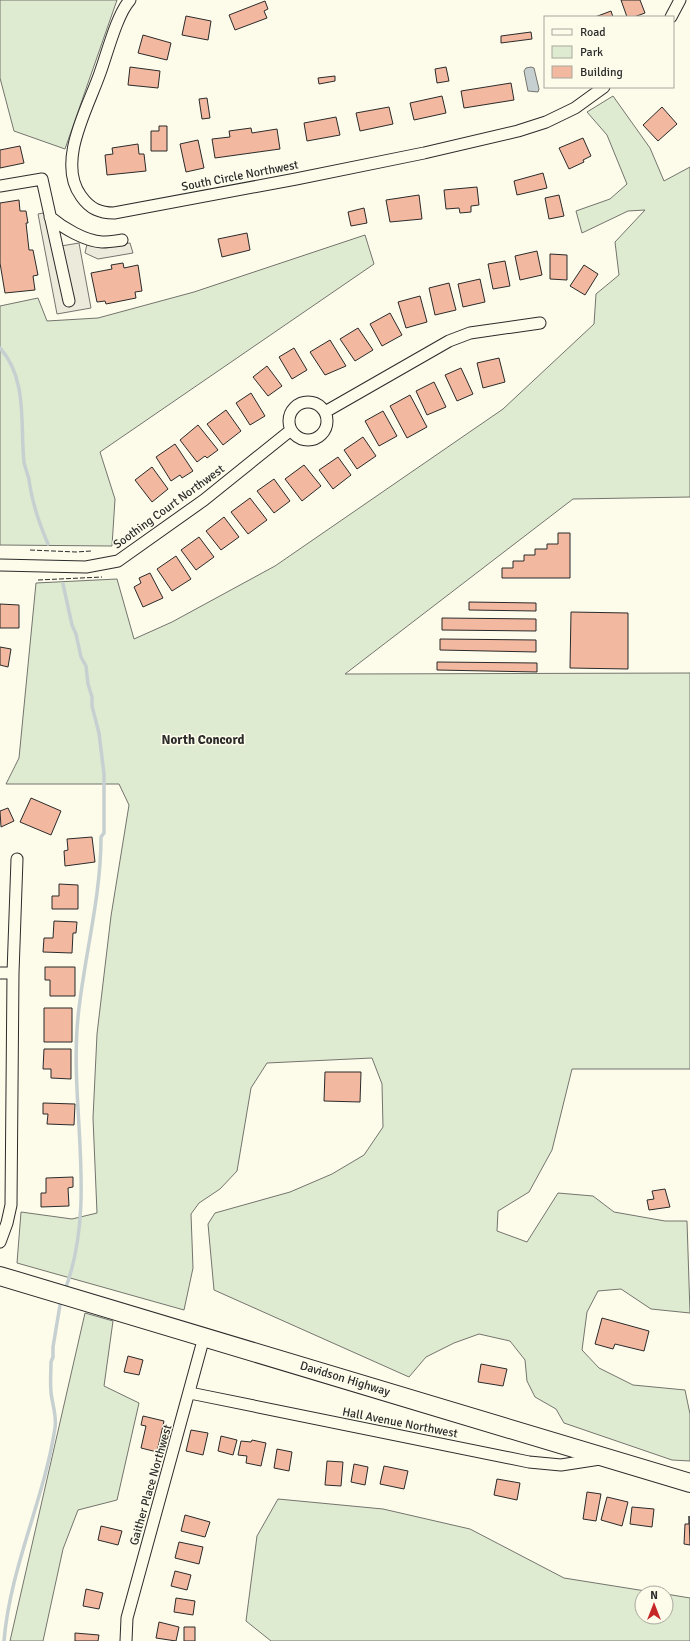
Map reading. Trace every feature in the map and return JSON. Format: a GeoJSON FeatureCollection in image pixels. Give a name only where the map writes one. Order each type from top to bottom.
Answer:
{"type":"FeatureCollection","features":[{"type":"Feature","properties":{"kind":"main road","name":"Davidson Highway"},"geometry":{"type":"LineString","coordinates":[[0,1276],[690,1483]]}},
{"type":"Feature","properties":{"kind":"street","name":"South Circle Northwest"},"geometry":{"type":"LineString","coordinates":[[130,0],[118,24],[74,144],[71,166],[77,191],[86,203],[94,209],[105,213],[114,213],[296,179],[424,153],[518,131],[546,122],[575,108],[603,88]]}},
{"type":"Feature","properties":{"kind":"street"},"geometry":{"type":"LineString","coordinates":[[672,16],[680,0]]}},
{"type":"Feature","properties":{"kind":"street"},"geometry":{"type":"LineString","coordinates":[[0,186],[42,179],[69,301]]}},
{"type":"Feature","properties":{"kind":"street"},"geometry":{"type":"LineString","coordinates":[[50,217],[57,223],[85,237],[101,242],[122,240]]}},
{"type":"Feature","properties":{"kind":"street"},"geometry":{"type":"LineString","coordinates":[[325,412],[449,341],[470,334],[540,323]]}},
{"type":"Feature","properties":{"kind":"street"},"geometry":{"type":"LineString","coordinates":[[308,402],[318,405],[325,412],[327,422],[324,431],[317,438],[307,440],[298,437],[291,430],[289,420],[292,411],[299,404],[308,402]]}},
{"type":"Feature","properties":{"kind":"street","name":"Soothing Court Northwest"},"geometry":{"type":"LineString","coordinates":[[0,565],[86,566],[118,560],[204,500],[291,430]]}},
{"type":"Feature","properties":{"kind":"street"},"geometry":{"type":"LineString","coordinates":[[0,1242],[7,1223],[11,1205],[13,973],[17,859]]}},
{"type":"Feature","properties":{"kind":"street"},"geometry":{"type":"LineString","coordinates":[[0,973],[13,973]]}},
{"type":"Feature","properties":{"kind":"street","name":"Gaither Place Northwest"},"geometry":{"type":"LineString","coordinates":[[126,1641],[127,1618],[190,1393],[204,1337]]}},
{"type":"Feature","properties":{"kind":"street","name":"Hall Avenue Northwest"},"geometry":{"type":"LineString","coordinates":[[190,1393],[529,1462],[561,1465],[606,1458]]}},
{"type":"Feature","properties":{"kind":"green space"},"geometry":{"type":"Polygon","coordinates":[[[0,0],[117,0],[65,149],[14,131],[0,78],[0,0]]]}},
{"type":"Feature","properties":{"kind":"green space"},"geometry":{"type":"Polygon","coordinates":[[[613,96],[650,148],[664,181],[690,167],[690,497],[573,499],[345,674],[690,673],[690,1069],[572,1069],[552,1150],[529,1192],[498,1211],[497,1231],[527,1242],[558,1193],[593,1196],[614,1212],[665,1221],[687,1221],[690,1313],[651,1309],[621,1289],[598,1291],[587,1312],[582,1350],[599,1368],[633,1385],[685,1390],[690,1414],[690,1461],[672,1460],[564,1423],[556,1409],[535,1397],[527,1381],[525,1360],[510,1341],[479,1334],[454,1343],[426,1357],[409,1377],[214,1290],[208,1224],[215,1213],[290,1192],[332,1174],[364,1155],[383,1127],[382,1084],[372,1058],[267,1063],[251,1088],[237,1171],[220,1189],[199,1203],[191,1214],[193,1268],[184,1310],[17,1263],[21,1212],[72,1219],[97,1213],[93,1118],[97,1034],[111,916],[129,805],[119,784],[6,784],[19,758],[36,583],[117,579],[134,639],[172,622],[275,566],[503,409],[594,324],[596,294],[619,275],[615,242],[645,210],[628,211],[582,233],[576,211],[610,199],[627,184],[607,135],[587,112],[613,96]]]}},
{"type":"Feature","properties":{"kind":"green space"},"geometry":{"type":"Polygon","coordinates":[[[365,235],[374,264],[100,452],[115,499],[112,546],[0,545],[0,306],[38,298],[47,321],[98,318],[194,292],[365,235]]]}},
{"type":"Feature","properties":{"kind":"green space"},"geometry":{"type":"Polygon","coordinates":[[[85,1313],[113,1321],[104,1386],[139,1403],[117,1500],[78,1510],[63,1549],[43,1641],[10,1641],[85,1313]]]}},
{"type":"Feature","properties":{"kind":"green space"},"geometry":{"type":"Polygon","coordinates":[[[278,1499],[383,1509],[470,1529],[564,1578],[634,1589],[634,1625],[674,1625],[674,1595],[690,1598],[690,1641],[271,1641],[246,1621],[257,1536],[278,1499]]]}},
{"type":"Feature","properties":{"kind":"shaded area"},"geometry":{"type":"Polygon","coordinates":[[[526,68],[534,68],[539,89],[538,92],[528,91],[524,71],[526,68]]]}},
{"type":"Feature","properties":{"kind":"shaded area"},"geometry":{"type":"Polygon","coordinates":[[[54,211],[61,246],[79,243],[91,308],[57,314],[38,214],[54,211]]]}},
{"type":"Feature","properties":{"kind":"shaded area"},"geometry":{"type":"Polygon","coordinates":[[[130,243],[133,253],[98,259],[85,253],[87,244],[99,246],[130,243]]]}},
{"type":"Feature","properties":{"kind":"building"},"geometry":{"type":"Polygon","coordinates":[[[621,0],[640,0],[645,13],[637,16],[627,16],[621,0]]]}},
{"type":"Feature","properties":{"kind":"building"},"geometry":{"type":"Polygon","coordinates":[[[265,1],[268,9],[264,11],[267,18],[235,30],[229,15],[265,1]]]}},
{"type":"Feature","properties":{"kind":"building"},"geometry":{"type":"Polygon","coordinates":[[[611,11],[613,16],[598,16],[611,11]]]}},
{"type":"Feature","properties":{"kind":"building"},"geometry":{"type":"Polygon","coordinates":[[[186,16],[211,21],[208,40],[182,35],[186,16]]]}},
{"type":"Feature","properties":{"kind":"building"},"geometry":{"type":"Polygon","coordinates":[[[531,32],[532,39],[501,43],[501,36],[531,32]]]}},
{"type":"Feature","properties":{"kind":"building"},"geometry":{"type":"Polygon","coordinates":[[[143,35],[171,43],[167,60],[138,53],[143,35]]]}},
{"type":"Feature","properties":{"kind":"building"},"geometry":{"type":"Polygon","coordinates":[[[130,67],[160,71],[158,88],[128,85],[130,67]]]}},
{"type":"Feature","properties":{"kind":"building"},"geometry":{"type":"Polygon","coordinates":[[[446,67],[449,81],[437,83],[435,69],[446,67]]]}},
{"type":"Feature","properties":{"kind":"building"},"geometry":{"type":"Polygon","coordinates":[[[335,76],[335,81],[319,84],[318,78],[335,76]]]}},
{"type":"Feature","properties":{"kind":"building"},"geometry":{"type":"Polygon","coordinates":[[[511,83],[514,100],[464,108],[461,91],[511,83]]]}},
{"type":"Feature","properties":{"kind":"building"},"geometry":{"type":"Polygon","coordinates":[[[442,96],[446,113],[414,120],[410,103],[442,96]]]}},
{"type":"Feature","properties":{"kind":"building"},"geometry":{"type":"Polygon","coordinates":[[[207,98],[210,118],[202,119],[199,99],[207,98]]]}},
{"type":"Feature","properties":{"kind":"building"},"geometry":{"type":"Polygon","coordinates":[[[389,107],[393,124],[360,131],[356,113],[389,107]]]}},
{"type":"Feature","properties":{"kind":"building"},"geometry":{"type":"Polygon","coordinates":[[[662,107],[677,124],[658,141],[643,125],[662,107]]]}},
{"type":"Feature","properties":{"kind":"building"},"geometry":{"type":"Polygon","coordinates":[[[336,117],[340,135],[307,141],[304,123],[336,117]]]}},
{"type":"Feature","properties":{"kind":"building"},"geometry":{"type":"Polygon","coordinates":[[[159,126],[167,126],[167,151],[151,151],[151,131],[159,131],[159,126]]]}},
{"type":"Feature","properties":{"kind":"building"},"geometry":{"type":"Polygon","coordinates":[[[251,128],[252,133],[277,129],[280,149],[215,158],[212,139],[230,137],[229,131],[251,128]]]}},
{"type":"Feature","properties":{"kind":"building"},"geometry":{"type":"Polygon","coordinates":[[[583,138],[591,156],[583,160],[584,162],[569,169],[559,148],[583,138]]]}},
{"type":"Feature","properties":{"kind":"building"},"geometry":{"type":"Polygon","coordinates":[[[198,140],[204,168],[186,172],[180,144],[198,140]]]}},
{"type":"Feature","properties":{"kind":"building"},"geometry":{"type":"Polygon","coordinates":[[[138,144],[139,154],[144,154],[146,171],[107,175],[105,155],[113,154],[112,148],[138,144]]]}},
{"type":"Feature","properties":{"kind":"building"},"geometry":{"type":"Polygon","coordinates":[[[20,146],[24,163],[0,168],[0,150],[20,146]]]}},
{"type":"Feature","properties":{"kind":"building"},"geometry":{"type":"Polygon","coordinates":[[[543,173],[547,188],[517,195],[514,181],[543,173]]]}},
{"type":"Feature","properties":{"kind":"building"},"geometry":{"type":"Polygon","coordinates":[[[477,187],[479,205],[471,206],[471,212],[460,213],[459,208],[446,209],[444,190],[477,187]]]}},
{"type":"Feature","properties":{"kind":"building"},"geometry":{"type":"Polygon","coordinates":[[[419,195],[422,219],[390,222],[386,200],[419,195]]]}},
{"type":"Feature","properties":{"kind":"building"},"geometry":{"type":"Polygon","coordinates":[[[559,195],[564,216],[549,219],[545,198],[559,195]]]}},
{"type":"Feature","properties":{"kind":"building"},"geometry":{"type":"Polygon","coordinates":[[[19,200],[20,211],[26,211],[29,250],[33,250],[38,275],[33,276],[35,290],[5,293],[0,263],[0,203],[19,200]]]}},
{"type":"Feature","properties":{"kind":"building"},"geometry":{"type":"Polygon","coordinates":[[[364,208],[367,223],[351,226],[348,212],[364,208]]]}},
{"type":"Feature","properties":{"kind":"building"},"geometry":{"type":"Polygon","coordinates":[[[247,233],[250,250],[222,257],[218,239],[247,233]]]}},
{"type":"Feature","properties":{"kind":"building"},"geometry":{"type":"Polygon","coordinates":[[[537,251],[542,275],[520,280],[515,256],[537,251]]]}},
{"type":"Feature","properties":{"kind":"building"},"geometry":{"type":"Polygon","coordinates":[[[550,254],[567,255],[567,280],[550,279],[550,254]]]}},
{"type":"Feature","properties":{"kind":"building"},"geometry":{"type":"Polygon","coordinates":[[[505,261],[510,286],[493,289],[488,264],[505,261]]]}},
{"type":"Feature","properties":{"kind":"building"},"geometry":{"type":"Polygon","coordinates":[[[123,263],[124,268],[138,265],[142,291],[135,292],[136,298],[106,304],[105,301],[97,302],[91,273],[112,269],[111,265],[123,263]]]}},
{"type":"Feature","properties":{"kind":"building"},"geometry":{"type":"Polygon","coordinates":[[[584,265],[598,274],[585,295],[570,286],[584,265]]]}},
{"type":"Feature","properties":{"kind":"building"},"geometry":{"type":"Polygon","coordinates":[[[480,279],[485,302],[463,307],[458,284],[480,279]]]}},
{"type":"Feature","properties":{"kind":"building"},"geometry":{"type":"Polygon","coordinates":[[[449,283],[456,310],[435,315],[429,288],[449,283]]]}},
{"type":"Feature","properties":{"kind":"building"},"geometry":{"type":"Polygon","coordinates":[[[420,296],[427,322],[406,328],[398,302],[420,296]]]}},
{"type":"Feature","properties":{"kind":"building"},"geometry":{"type":"Polygon","coordinates":[[[390,313],[402,335],[382,346],[370,324],[390,313]]]}},
{"type":"Feature","properties":{"kind":"building"},"geometry":{"type":"Polygon","coordinates":[[[358,328],[373,350],[355,361],[340,339],[358,328]]]}},
{"type":"Feature","properties":{"kind":"building"},"geometry":{"type":"Polygon","coordinates":[[[330,340],[346,366],[325,375],[310,352],[330,340]]]}},
{"type":"Feature","properties":{"kind":"building"},"geometry":{"type":"Polygon","coordinates":[[[294,348],[307,370],[292,379],[279,357],[294,348]]]}},
{"type":"Feature","properties":{"kind":"building"},"geometry":{"type":"Polygon","coordinates":[[[499,358],[505,382],[483,388],[477,363],[499,358]]]}},
{"type":"Feature","properties":{"kind":"building"},"geometry":{"type":"Polygon","coordinates":[[[267,366],[282,386],[268,396],[253,377],[267,366]]]}},
{"type":"Feature","properties":{"kind":"building"},"geometry":{"type":"Polygon","coordinates":[[[461,368],[473,394],[457,401],[445,375],[461,368]]]}},
{"type":"Feature","properties":{"kind":"building"},"geometry":{"type":"Polygon","coordinates":[[[434,382],[446,407],[427,415],[416,391],[434,382]]]}},
{"type":"Feature","properties":{"kind":"building"},"geometry":{"type":"Polygon","coordinates":[[[251,393],[265,416],[250,425],[236,403],[251,393]]]}},
{"type":"Feature","properties":{"kind":"building"},"geometry":{"type":"Polygon","coordinates":[[[410,395],[427,427],[407,438],[390,406],[410,395]]]}},
{"type":"Feature","properties":{"kind":"building"},"geometry":{"type":"Polygon","coordinates":[[[226,410],[241,431],[223,445],[207,424],[226,410]]]}},
{"type":"Feature","properties":{"kind":"building"},"geometry":{"type":"Polygon","coordinates":[[[383,411],[397,436],[379,446],[365,421],[383,411]]]}},
{"type":"Feature","properties":{"kind":"building"},"geometry":{"type":"Polygon","coordinates":[[[198,425],[218,450],[207,458],[205,456],[197,462],[180,440],[198,425]]]}},
{"type":"Feature","properties":{"kind":"building"},"geometry":{"type":"Polygon","coordinates":[[[363,437],[376,456],[357,469],[344,450],[363,437]]]}},
{"type":"Feature","properties":{"kind":"building"},"geometry":{"type":"Polygon","coordinates":[[[175,444],[193,471],[182,478],[180,475],[171,481],[156,457],[175,444]]]}},
{"type":"Feature","properties":{"kind":"building"},"geometry":{"type":"Polygon","coordinates":[[[338,457],[351,475],[333,489],[319,470],[338,457]]]}},
{"type":"Feature","properties":{"kind":"building"},"geometry":{"type":"Polygon","coordinates":[[[304,465],[321,486],[302,501],[285,479],[304,465]]]}},
{"type":"Feature","properties":{"kind":"building"},"geometry":{"type":"Polygon","coordinates":[[[152,467],[168,489],[152,502],[135,480],[152,467]]]}},
{"type":"Feature","properties":{"kind":"building"},"geometry":{"type":"Polygon","coordinates":[[[274,479],[290,501],[274,513],[257,491],[274,479]]]}},
{"type":"Feature","properties":{"kind":"building"},"geometry":{"type":"Polygon","coordinates":[[[250,498],[267,520],[248,534],[231,512],[250,498]]]}},
{"type":"Feature","properties":{"kind":"building"},"geometry":{"type":"Polygon","coordinates":[[[224,517],[239,537],[221,550],[206,531],[224,517]]]}},
{"type":"Feature","properties":{"kind":"building"},"geometry":{"type":"Polygon","coordinates":[[[558,533],[570,533],[570,578],[502,578],[502,568],[513,568],[513,561],[524,561],[524,555],[535,555],[535,549],[547,549],[547,544],[558,544],[558,533]]]}},
{"type":"Feature","properties":{"kind":"building"},"geometry":{"type":"Polygon","coordinates":[[[199,537],[214,557],[196,570],[181,550],[199,537]]]}},
{"type":"Feature","properties":{"kind":"building"},"geometry":{"type":"Polygon","coordinates":[[[176,556],[191,579],[172,591],[157,569],[176,556]]]}},
{"type":"Feature","properties":{"kind":"building"},"geometry":{"type":"Polygon","coordinates":[[[150,573],[163,598],[143,607],[134,587],[141,583],[139,578],[150,573]]]}},
{"type":"Feature","properties":{"kind":"building"},"geometry":{"type":"Polygon","coordinates":[[[469,602],[536,603],[536,611],[469,610],[469,602]]]}},
{"type":"Feature","properties":{"kind":"building"},"geometry":{"type":"Polygon","coordinates":[[[0,604],[19,605],[19,628],[0,628],[0,604]]]}},
{"type":"Feature","properties":{"kind":"building"},"geometry":{"type":"Polygon","coordinates":[[[571,612],[628,613],[628,669],[570,668],[571,612]]]}},
{"type":"Feature","properties":{"kind":"building"},"geometry":{"type":"Polygon","coordinates":[[[442,618],[536,619],[536,631],[442,630],[442,618]]]}},
{"type":"Feature","properties":{"kind":"building"},"geometry":{"type":"Polygon","coordinates":[[[440,639],[536,640],[536,652],[440,650],[440,639]]]}},
{"type":"Feature","properties":{"kind":"building"},"geometry":{"type":"Polygon","coordinates":[[[0,647],[11,649],[8,667],[0,665],[0,647]]]}},
{"type":"Feature","properties":{"kind":"building"},"geometry":{"type":"Polygon","coordinates":[[[437,662],[537,663],[537,672],[437,670],[437,662]]]}},
{"type":"Feature","properties":{"kind":"building"},"geometry":{"type":"Polygon","coordinates":[[[31,798],[61,811],[51,835],[20,822],[31,798]]]}},
{"type":"Feature","properties":{"kind":"building"},"geometry":{"type":"Polygon","coordinates":[[[8,808],[14,821],[1,827],[0,811],[8,808]]]}},
{"type":"Feature","properties":{"kind":"building"},"geometry":{"type":"Polygon","coordinates":[[[92,837],[95,862],[65,866],[64,851],[68,850],[67,839],[92,837]]]}},
{"type":"Feature","properties":{"kind":"building"},"geometry":{"type":"Polygon","coordinates":[[[59,884],[78,885],[78,909],[52,909],[52,896],[59,896],[59,884]]]}},
{"type":"Feature","properties":{"kind":"building"},"geometry":{"type":"Polygon","coordinates":[[[54,921],[77,922],[76,933],[73,933],[72,953],[43,952],[44,938],[53,938],[54,921]]]}},
{"type":"Feature","properties":{"kind":"building"},"geometry":{"type":"Polygon","coordinates":[[[45,967],[75,967],[75,996],[50,996],[50,980],[45,980],[45,967]]]}},
{"type":"Feature","properties":{"kind":"building"},"geometry":{"type":"Polygon","coordinates":[[[44,1008],[72,1008],[72,1042],[44,1042],[44,1008]]]}},
{"type":"Feature","properties":{"kind":"building"},"geometry":{"type":"Polygon","coordinates":[[[44,1049],[71,1049],[71,1079],[51,1078],[51,1069],[43,1069],[44,1049]]]}},
{"type":"Feature","properties":{"kind":"building"},"geometry":{"type":"Polygon","coordinates":[[[325,1072],[361,1072],[360,1102],[324,1101],[325,1072]]]}},
{"type":"Feature","properties":{"kind":"building"},"geometry":{"type":"Polygon","coordinates":[[[43,1103],[75,1104],[74,1125],[47,1124],[48,1114],[43,1114],[43,1103]]]}},
{"type":"Feature","properties":{"kind":"building"},"geometry":{"type":"Polygon","coordinates":[[[73,1177],[73,1187],[68,1188],[69,1206],[41,1207],[41,1193],[46,1193],[46,1178],[73,1177]]]}},
{"type":"Feature","properties":{"kind":"building"},"geometry":{"type":"Polygon","coordinates":[[[665,1189],[670,1207],[649,1210],[647,1200],[654,1199],[652,1191],[665,1189]]]}},
{"type":"Feature","properties":{"kind":"building"},"geometry":{"type":"Polygon","coordinates":[[[602,1318],[649,1331],[644,1351],[615,1344],[613,1349],[595,1344],[602,1318]]]}},
{"type":"Feature","properties":{"kind":"building"},"geometry":{"type":"Polygon","coordinates":[[[128,1356],[143,1360],[139,1375],[124,1372],[128,1356]]]}},
{"type":"Feature","properties":{"kind":"building"},"geometry":{"type":"Polygon","coordinates":[[[481,1364],[507,1369],[503,1386],[478,1382],[481,1364]]]}},
{"type":"Feature","properties":{"kind":"building"},"geometry":{"type":"Polygon","coordinates":[[[143,1416],[164,1421],[157,1452],[141,1448],[146,1426],[141,1425],[143,1416]]]}},
{"type":"Feature","properties":{"kind":"building"},"geometry":{"type":"Polygon","coordinates":[[[191,1430],[208,1433],[203,1455],[186,1451],[191,1430]]]}},
{"type":"Feature","properties":{"kind":"building"},"geometry":{"type":"Polygon","coordinates":[[[221,1436],[237,1440],[233,1455],[218,1451],[221,1436]]]}},
{"type":"Feature","properties":{"kind":"building"},"geometry":{"type":"Polygon","coordinates":[[[252,1440],[266,1443],[261,1466],[246,1463],[247,1456],[238,1455],[241,1441],[251,1442],[252,1440]]]}},
{"type":"Feature","properties":{"kind":"building"},"geometry":{"type":"Polygon","coordinates":[[[277,1449],[292,1452],[289,1471],[274,1468],[277,1449]]]}},
{"type":"Feature","properties":{"kind":"building"},"geometry":{"type":"Polygon","coordinates":[[[327,1461],[343,1462],[341,1486],[325,1485],[327,1461]]]}},
{"type":"Feature","properties":{"kind":"building"},"geometry":{"type":"Polygon","coordinates":[[[354,1464],[368,1467],[365,1485],[351,1482],[354,1464]]]}},
{"type":"Feature","properties":{"kind":"building"},"geometry":{"type":"Polygon","coordinates":[[[384,1466],[408,1471],[404,1489],[380,1484],[384,1466]]]}},
{"type":"Feature","properties":{"kind":"building"},"geometry":{"type":"Polygon","coordinates":[[[497,1479],[520,1483],[517,1500],[494,1495],[497,1479]]]}},
{"type":"Feature","properties":{"kind":"building"},"geometry":{"type":"Polygon","coordinates":[[[587,1492],[601,1494],[596,1521],[583,1519],[587,1492]]]}},
{"type":"Feature","properties":{"kind":"building"},"geometry":{"type":"Polygon","coordinates":[[[607,1497],[628,1502],[622,1526],[601,1520],[607,1497]]]}},
{"type":"Feature","properties":{"kind":"building"},"geometry":{"type":"Polygon","coordinates":[[[632,1507],[654,1509],[652,1527],[630,1524],[632,1507]]]}},
{"type":"Feature","properties":{"kind":"building"},"geometry":{"type":"Polygon","coordinates":[[[185,1515],[210,1522],[205,1537],[181,1531],[185,1515]]]}},
{"type":"Feature","properties":{"kind":"building"},"geometry":{"type":"Polygon","coordinates":[[[689,1516],[690,1545],[684,1544],[685,1524],[689,1524],[689,1516]]]}},
{"type":"Feature","properties":{"kind":"building"},"geometry":{"type":"Polygon","coordinates":[[[101,1526],[122,1531],[118,1545],[98,1540],[101,1526]]]}},
{"type":"Feature","properties":{"kind":"building"},"geometry":{"type":"Polygon","coordinates":[[[179,1542],[203,1547],[199,1564],[175,1558],[179,1542]]]}},
{"type":"Feature","properties":{"kind":"building"},"geometry":{"type":"Polygon","coordinates":[[[175,1571],[191,1575],[187,1590],[171,1586],[175,1571]]]}},
{"type":"Feature","properties":{"kind":"building"},"geometry":{"type":"Polygon","coordinates":[[[86,1589],[103,1593],[99,1609],[83,1606],[86,1589]]]}},
{"type":"Feature","properties":{"kind":"building"},"geometry":{"type":"Polygon","coordinates":[[[176,1598],[195,1601],[193,1615],[174,1612],[176,1598]]]}},
{"type":"Feature","properties":{"kind":"building"},"geometry":{"type":"Polygon","coordinates":[[[159,1622],[179,1627],[176,1641],[156,1638],[159,1622]]]}},
{"type":"Feature","properties":{"kind":"building"},"geometry":{"type":"Polygon","coordinates":[[[184,1627],[195,1627],[195,1641],[184,1641],[184,1627]]]}},
{"type":"Feature","properties":{"kind":"building"},"geometry":{"type":"Polygon","coordinates":[[[75,1633],[99,1635],[98,1641],[75,1641],[75,1633]]]}},
{"type":"Feature","properties":{"kind":"waterway"},"geometry":{"type":"LineString","coordinates":[[0,348],[9,360],[19,388],[24,462],[29,478],[36,513],[48,544]]}},
{"type":"Feature","properties":{"kind":"waterway"},"geometry":{"type":"LineString","coordinates":[[63,584],[72,625],[76,634],[81,657],[86,666],[88,684],[92,697],[92,706],[99,733],[104,774],[104,833],[101,837],[98,882],[78,1017],[76,1051],[81,1189],[80,1223],[75,1257],[65,1290]]}},
{"type":"Feature","properties":{"kind":"waterway"},"geometry":{"type":"LineString","coordinates":[[4,1641],[7,1614],[13,1587],[50,1455],[55,1428],[55,1414],[51,1388],[51,1362],[61,1299]]}},
{"type":"Feature","properties":{"kind":"fence"},"geometry":{"type":"LineString","coordinates":[[30,550],[76,552],[91,551]]}},
{"type":"Feature","properties":{"kind":"fence"},"geometry":{"type":"LineString","coordinates":[[38,580],[102,577]]}},
{"type":"Feature","properties":{"kind":"district","name":"North Concord"},"geometry":{"type":"Point","coordinates":[203,740]}}]}
